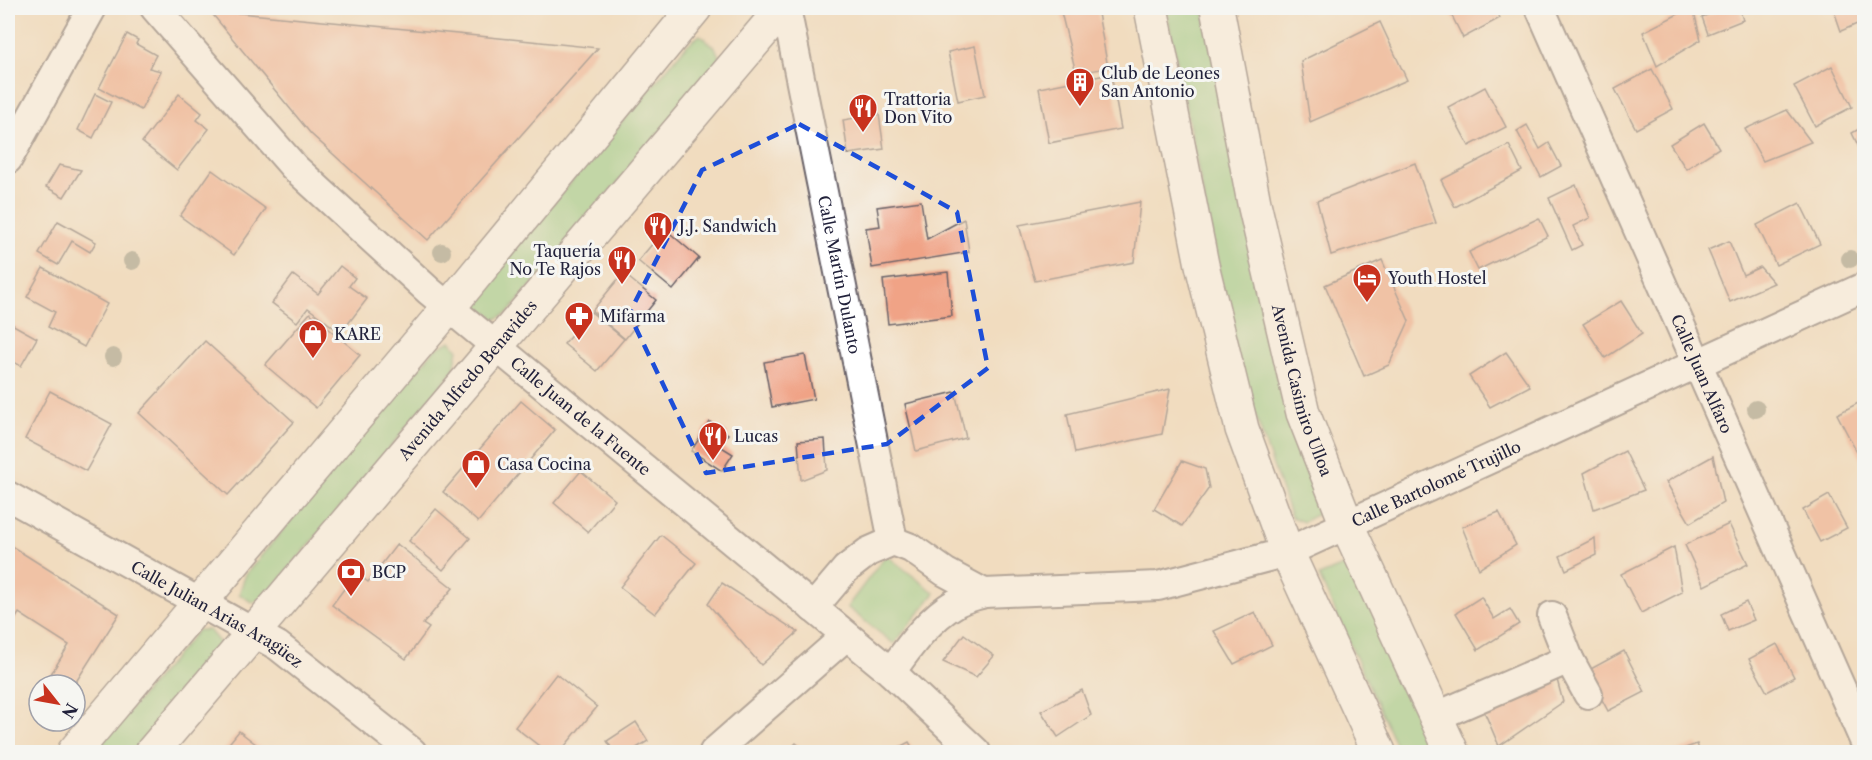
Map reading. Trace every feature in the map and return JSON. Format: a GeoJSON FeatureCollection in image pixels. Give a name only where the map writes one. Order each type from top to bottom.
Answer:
{"type":"FeatureCollection","features":[{"type":"Feature","properties":{"kind":"main road"},"geometry":{"type":"LineString","coordinates":[[74,753],[449,307],[695,8]]}},
{"type":"Feature","properties":{"kind":"main road","name":"Avenida Alfredo Benavides"},"geometry":{"type":"LineString","coordinates":[[152,753],[495,346],[785,8]]}},
{"type":"Feature","properties":{"kind":"main road"},"geometry":{"type":"LineString","coordinates":[[1151,8],[1202,264],[1242,429],[1287,552],[1379,753]]}},
{"type":"Feature","properties":{"kind":"main road","name":"Avenida Casimiro Ulloa"},"geometry":{"type":"LineString","coordinates":[[1217,8],[1254,203],[1303,413],[1347,525],[1452,753]]}},
{"type":"Feature","properties":{"kind":"street"},"geometry":{"type":"LineString","coordinates":[[8,159],[92,8]]}},
{"type":"Feature","properties":{"kind":"street","name":"Calle Juan de la Fuente"},"geometry":{"type":"LineString","coordinates":[[155,8],[294,166],[449,307],[891,672],[976,753]]}},
{"type":"Feature","properties":{"kind":"street","name":"Calle Martín Dulanto"},"geometry":{"type":"LineString","coordinates":[[785,8],[893,542]]}},
{"type":"Feature","properties":{"kind":"street","name":"Calle Juan Alfaro"},"geometry":{"type":"LineString","coordinates":[[1540,8],[1864,740]]}},
{"type":"Feature","properties":{"kind":"street","name":"Calle Bartolomé Trujillo"},"geometry":{"type":"LineString","coordinates":[[891,672],[917,636],[941,613],[958,602],[984,593],[1158,586],[1287,552],[1864,287]]}},
{"type":"Feature","properties":{"kind":"street","name":"Calle Julian Arias Aragüez"},"geometry":{"type":"LineString","coordinates":[[8,496],[278,646],[412,753]]}},
{"type":"Feature","properties":{"kind":"street"},"geometry":{"type":"LineString","coordinates":[[813,608],[846,569],[868,552],[893,542],[911,548],[945,572],[984,593]]}},
{"type":"Feature","properties":{"kind":"street"},"geometry":{"type":"LineString","coordinates":[[1552,616],[1569,659],[1588,694]]}},
{"type":"Feature","properties":{"kind":"street"},"geometry":{"type":"LineString","coordinates":[[714,753],[846,636]]}},
{"type":"Feature","properties":{"kind":"street"},"geometry":{"type":"LineString","coordinates":[[1435,717],[1569,659]]}},
{"type":"Feature","properties":{"kind":"highlighted area"},"geometry":{"type":"Polygon","coordinates":[[[799,124],[957,212],[988,368],[887,444],[706,473],[629,314],[702,170],[799,124]]]}},
{"type":"Feature","properties":{"kind":"green space"},"geometry":{"type":"Polygon","coordinates":[[[1166,8],[1203,8],[1282,398],[1328,497],[1322,512],[1303,522],[1291,517],[1236,360],[1166,8]]]}},
{"type":"Feature","properties":{"kind":"green space"},"geometry":{"type":"Polygon","coordinates":[[[700,35],[715,47],[721,61],[508,313],[490,322],[478,315],[476,294],[687,45],[700,35]]]}},
{"type":"Feature","properties":{"kind":"green space"},"geometry":{"type":"Polygon","coordinates":[[[451,341],[458,350],[454,370],[271,591],[253,603],[239,594],[246,574],[435,349],[451,341]]]}},
{"type":"Feature","properties":{"kind":"green space"},"geometry":{"type":"Polygon","coordinates":[[[886,555],[935,593],[894,644],[847,607],[886,555]]]}},
{"type":"Feature","properties":{"kind":"green space"},"geometry":{"type":"Polygon","coordinates":[[[1355,561],[1442,752],[1399,752],[1319,576],[1355,561]]]}},
{"type":"Feature","properties":{"kind":"green space"},"geometry":{"type":"Polygon","coordinates":[[[198,630],[209,630],[219,642],[222,650],[135,752],[94,752],[198,630]]]}},
{"type":"Feature","properties":{"kind":"building"},"geometry":{"type":"Polygon","coordinates":[[[1060,8],[1097,8],[1108,68],[1076,73],[1060,8]]]}},
{"type":"Feature","properties":{"kind":"building"},"geometry":{"type":"Polygon","coordinates":[[[1448,8],[1495,8],[1500,18],[1463,38],[1448,8]]]}},
{"type":"Feature","properties":{"kind":"building"},"geometry":{"type":"Polygon","coordinates":[[[1693,8],[1701,40],[1657,66],[1643,32],[1693,8]]]}},
{"type":"Feature","properties":{"kind":"building"},"geometry":{"type":"Polygon","coordinates":[[[1726,8],[1739,8],[1743,20],[1708,34],[1702,17],[1726,8]]]}},
{"type":"Feature","properties":{"kind":"building"},"geometry":{"type":"Polygon","coordinates":[[[1833,8],[1864,8],[1864,21],[1841,31],[1833,8]]]}},
{"type":"Feature","properties":{"kind":"building"},"geometry":{"type":"Polygon","coordinates":[[[209,10],[598,48],[428,240],[311,134],[209,10]]]}},
{"type":"Feature","properties":{"kind":"building"},"geometry":{"type":"Polygon","coordinates":[[[1380,22],[1407,80],[1310,122],[1301,61],[1380,22]]]}},
{"type":"Feature","properties":{"kind":"building"},"geometry":{"type":"Polygon","coordinates":[[[127,34],[138,40],[136,44],[156,55],[149,68],[161,71],[141,110],[99,88],[127,34]]]}},
{"type":"Feature","properties":{"kind":"building"},"geometry":{"type":"Polygon","coordinates":[[[975,46],[985,95],[958,101],[948,52],[975,46]]]}},
{"type":"Feature","properties":{"kind":"building"},"geometry":{"type":"Polygon","coordinates":[[[1832,66],[1852,107],[1815,126],[1794,86],[1832,66]]]}},
{"type":"Feature","properties":{"kind":"building"},"geometry":{"type":"Polygon","coordinates":[[[1652,69],[1673,109],[1636,129],[1615,89],[1652,69]]]}},
{"type":"Feature","properties":{"kind":"building","name":"Club de Leones San Antonio"},"geometry":{"type":"Polygon","coordinates":[[[1111,74],[1121,129],[1049,143],[1039,88],[1111,74]]]}},
{"type":"Feature","properties":{"kind":"building"},"geometry":{"type":"Polygon","coordinates":[[[1485,87],[1506,127],[1469,146],[1448,107],[1485,87]]]}},
{"type":"Feature","properties":{"kind":"building"},"geometry":{"type":"Polygon","coordinates":[[[95,94],[111,102],[93,138],[78,130],[95,94]]]}},
{"type":"Feature","properties":{"kind":"building"},"geometry":{"type":"Polygon","coordinates":[[[179,94],[202,113],[197,120],[209,129],[177,170],[142,142],[179,94]]]}},
{"type":"Feature","properties":{"kind":"building"},"geometry":{"type":"Polygon","coordinates":[[[1787,110],[1811,142],[1763,161],[1745,129],[1787,110]]]}},
{"type":"Feature","properties":{"kind":"building","name":"Trattoria Don Vito"},"geometry":{"type":"Polygon","coordinates":[[[879,114],[884,149],[848,154],[843,120],[879,114]]]}},
{"type":"Feature","properties":{"kind":"building"},"geometry":{"type":"Polygon","coordinates":[[[1704,123],[1719,148],[1686,169],[1670,144],[1704,123]]]}},
{"type":"Feature","properties":{"kind":"building"},"geometry":{"type":"Polygon","coordinates":[[[1527,125],[1540,149],[1549,143],[1561,166],[1541,177],[1517,131],[1527,125]]]}},
{"type":"Feature","properties":{"kind":"building"},"geometry":{"type":"Polygon","coordinates":[[[1864,126],[1864,158],[1852,133],[1864,126]]]}},
{"type":"Feature","properties":{"kind":"building"},"geometry":{"type":"Polygon","coordinates":[[[1509,145],[1522,171],[1455,207],[1441,180],[1509,145]]]}},
{"type":"Feature","properties":{"kind":"building"},"geometry":{"type":"Polygon","coordinates":[[[1415,163],[1436,223],[1331,255],[1317,201],[1415,163]]]}},
{"type":"Feature","properties":{"kind":"building"},"geometry":{"type":"Polygon","coordinates":[[[59,165],[81,170],[64,197],[46,187],[59,165]]]}},
{"type":"Feature","properties":{"kind":"building"},"geometry":{"type":"Polygon","coordinates":[[[212,170],[266,209],[234,255],[180,216],[212,170]]]}},
{"type":"Feature","properties":{"kind":"building"},"geometry":{"type":"Polygon","coordinates":[[[1576,185],[1590,218],[1573,226],[1582,245],[1572,250],[1549,198],[1576,185]]]}},
{"type":"Feature","properties":{"kind":"building"},"geometry":{"type":"Polygon","coordinates":[[[921,201],[927,239],[964,219],[969,252],[872,268],[866,228],[880,226],[877,207],[921,201]]]}},
{"type":"Feature","properties":{"kind":"building"},"geometry":{"type":"Polygon","coordinates":[[[1140,202],[1134,262],[1035,281],[1019,225],[1140,202]]]}},
{"type":"Feature","properties":{"kind":"building"},"geometry":{"type":"Polygon","coordinates":[[[1800,203],[1820,244],[1776,265],[1757,225],[1800,203]]]}},
{"type":"Feature","properties":{"kind":"building"},"geometry":{"type":"Polygon","coordinates":[[[1539,218],[1548,236],[1478,270],[1469,252],[1539,218]]]}},
{"type":"Feature","properties":{"kind":"building"},"geometry":{"type":"Polygon","coordinates":[[[58,221],[96,242],[90,252],[72,241],[58,265],[39,254],[58,221]]]}},
{"type":"Feature","properties":{"kind":"building"},"geometry":{"type":"Polygon","coordinates":[[[665,229],[699,258],[673,290],[638,261],[665,229]]]}},
{"type":"Feature","properties":{"kind":"building"},"geometry":{"type":"Polygon","coordinates":[[[1729,241],[1743,275],[1760,267],[1774,283],[1730,302],[1708,250],[1729,241]]]}},
{"type":"Feature","properties":{"kind":"building","name":"Youth Hostel"},"geometry":{"type":"Polygon","coordinates":[[[1382,260],[1409,321],[1389,365],[1364,376],[1325,285],[1382,260]]]}},
{"type":"Feature","properties":{"kind":"building"},"geometry":{"type":"Polygon","coordinates":[[[340,266],[355,278],[349,286],[367,299],[341,333],[308,308],[297,322],[272,303],[293,275],[318,294],[340,266]]]}},
{"type":"Feature","properties":{"kind":"building"},"geometry":{"type":"Polygon","coordinates":[[[43,268],[107,304],[84,347],[48,327],[55,312],[27,297],[43,268]]]}},
{"type":"Feature","properties":{"kind":"building"},"geometry":{"type":"Polygon","coordinates":[[[948,272],[952,316],[888,324],[883,280],[948,272]]]}},
{"type":"Feature","properties":{"kind":"building"},"geometry":{"type":"Polygon","coordinates":[[[623,273],[656,300],[625,339],[592,311],[623,273]]]}},
{"type":"Feature","properties":{"kind":"building"},"geometry":{"type":"Polygon","coordinates":[[[1621,301],[1642,334],[1605,358],[1583,324],[1621,301]]]}},
{"type":"Feature","properties":{"kind":"building"},"geometry":{"type":"Polygon","coordinates":[[[591,312],[624,339],[597,371],[564,344],[591,312]]]}},
{"type":"Feature","properties":{"kind":"building","name":"KARE"},"geometry":{"type":"Polygon","coordinates":[[[310,313],[360,355],[316,408],[265,365],[310,313]]]}},
{"type":"Feature","properties":{"kind":"building"},"geometry":{"type":"Polygon","coordinates":[[[8,322],[37,338],[21,366],[8,359],[8,322]]]}},
{"type":"Feature","properties":{"kind":"building"},"geometry":{"type":"Polygon","coordinates":[[[205,341],[294,422],[228,495],[139,413],[205,341]]]}},
{"type":"Feature","properties":{"kind":"building"},"geometry":{"type":"Polygon","coordinates":[[[1506,352],[1530,386],[1490,407],[1469,376],[1506,352]]]}},
{"type":"Feature","properties":{"kind":"building"},"geometry":{"type":"Polygon","coordinates":[[[805,355],[814,399],[772,407],[764,362],[805,355]]]}},
{"type":"Feature","properties":{"kind":"building"},"geometry":{"type":"Polygon","coordinates":[[[1170,389],[1162,434],[1075,453],[1067,414],[1170,389]]]}},
{"type":"Feature","properties":{"kind":"building"},"geometry":{"type":"Polygon","coordinates":[[[50,391],[112,424],[86,471],[25,439],[50,391]]]}},
{"type":"Feature","properties":{"kind":"building"},"geometry":{"type":"Polygon","coordinates":[[[955,392],[966,438],[916,451],[905,404],[955,392]]]}},
{"type":"Feature","properties":{"kind":"building"},"geometry":{"type":"Polygon","coordinates":[[[1864,400],[1864,466],[1837,414],[1864,400]]]}},
{"type":"Feature","properties":{"kind":"building"},"geometry":{"type":"Polygon","coordinates":[[[521,401],[555,430],[478,522],[443,492],[521,401]]]}},
{"type":"Feature","properties":{"kind":"building"},"geometry":{"type":"Polygon","coordinates":[[[710,422],[728,434],[720,446],[733,454],[722,471],[691,451],[710,422]]]}},
{"type":"Feature","properties":{"kind":"building"},"geometry":{"type":"Polygon","coordinates":[[[825,439],[827,470],[801,480],[798,441],[825,439]]]}},
{"type":"Feature","properties":{"kind":"building"},"geometry":{"type":"Polygon","coordinates":[[[1625,451],[1644,490],[1594,509],[1584,473],[1625,451]]]}},
{"type":"Feature","properties":{"kind":"building"},"geometry":{"type":"Polygon","coordinates":[[[1713,456],[1723,503],[1690,523],[1666,482],[1713,456]]]}},
{"type":"Feature","properties":{"kind":"building"},"geometry":{"type":"Polygon","coordinates":[[[1182,461],[1205,469],[1209,488],[1182,526],[1154,509],[1182,461]]]}},
{"type":"Feature","properties":{"kind":"building"},"geometry":{"type":"Polygon","coordinates":[[[581,471],[615,500],[588,532],[554,503],[581,471]]]}},
{"type":"Feature","properties":{"kind":"building"},"geometry":{"type":"Polygon","coordinates":[[[1829,495],[1847,528],[1820,542],[1803,510],[1829,495]]]}},
{"type":"Feature","properties":{"kind":"building"},"geometry":{"type":"Polygon","coordinates":[[[436,509],[470,538],[443,570],[409,541],[436,509]]]}},
{"type":"Feature","properties":{"kind":"building"},"geometry":{"type":"Polygon","coordinates":[[[1499,512],[1516,545],[1479,569],[1462,527],[1499,512]]]}},
{"type":"Feature","properties":{"kind":"building"},"geometry":{"type":"Polygon","coordinates":[[[1729,524],[1748,564],[1704,586],[1685,545],[1729,524]]]}},
{"type":"Feature","properties":{"kind":"building"},"geometry":{"type":"Polygon","coordinates":[[[661,535],[696,563],[655,614],[620,587],[661,535]]]}},
{"type":"Feature","properties":{"kind":"building"},"geometry":{"type":"Polygon","coordinates":[[[1595,538],[1596,555],[1566,570],[1560,556],[1595,538]]]}},
{"type":"Feature","properties":{"kind":"building"},"geometry":{"type":"Polygon","coordinates":[[[8,544],[119,614],[82,673],[52,673],[69,645],[19,613],[8,631],[8,544]]]}},
{"type":"Feature","properties":{"kind":"building"},"geometry":{"type":"Polygon","coordinates":[[[397,544],[453,588],[423,624],[429,628],[406,659],[332,605],[356,573],[368,582],[397,544]]]}},
{"type":"Feature","properties":{"kind":"building"},"geometry":{"type":"Polygon","coordinates":[[[1674,547],[1682,592],[1641,613],[1621,574],[1674,547]]]}},
{"type":"Feature","properties":{"kind":"building"},"geometry":{"type":"Polygon","coordinates":[[[722,583],[798,632],[761,665],[708,604],[722,583]]]}},
{"type":"Feature","properties":{"kind":"building"},"geometry":{"type":"Polygon","coordinates":[[[1481,597],[1494,619],[1510,609],[1519,624],[1478,650],[1456,613],[1481,597]]]}},
{"type":"Feature","properties":{"kind":"building"},"geometry":{"type":"Polygon","coordinates":[[[1746,602],[1754,620],[1728,631],[1721,614],[1746,602]]]}},
{"type":"Feature","properties":{"kind":"building"},"geometry":{"type":"Polygon","coordinates":[[[1255,612],[1272,645],[1234,664],[1214,631],[1255,612]]]}},
{"type":"Feature","properties":{"kind":"building"},"geometry":{"type":"Polygon","coordinates":[[[964,634],[994,656],[976,677],[943,662],[964,634]]]}},
{"type":"Feature","properties":{"kind":"building"},"geometry":{"type":"Polygon","coordinates":[[[1777,644],[1794,677],[1767,692],[1749,659],[1777,644]]]}},
{"type":"Feature","properties":{"kind":"building"},"geometry":{"type":"Polygon","coordinates":[[[1624,651],[1645,692],[1608,711],[1587,671],[1624,651]]]}},
{"type":"Feature","properties":{"kind":"building"},"geometry":{"type":"Polygon","coordinates":[[[1555,672],[1563,702],[1499,746],[1484,711],[1555,672]]]}},
{"type":"Feature","properties":{"kind":"building"},"geometry":{"type":"Polygon","coordinates":[[[556,674],[597,707],[560,752],[547,752],[515,727],[556,674]]]}},
{"type":"Feature","properties":{"kind":"building"},"geometry":{"type":"Polygon","coordinates":[[[1082,690],[1091,715],[1058,737],[1041,711],[1082,690]]]}},
{"type":"Feature","properties":{"kind":"building"},"geometry":{"type":"Polygon","coordinates":[[[636,722],[648,741],[630,752],[614,752],[607,741],[636,722]]]}},
{"type":"Feature","properties":{"kind":"building"},"geometry":{"type":"Polygon","coordinates":[[[239,731],[266,752],[222,752],[239,731]]]}},
{"type":"Feature","properties":{"kind":"building"},"geometry":{"type":"Polygon","coordinates":[[[909,742],[915,752],[890,752],[909,742]]]}},
{"type":"Feature","properties":{"kind":"building"},"geometry":{"type":"Polygon","coordinates":[[[796,743],[807,752],[787,752],[796,743]]]}},
{"type":"Feature","properties":{"kind":"building"},"geometry":{"type":"Polygon","coordinates":[[[1697,744],[1700,752],[1674,752],[1697,744]]]}},
{"type":"Feature","properties":{"kind":"building"},"geometry":{"type":"Polygon","coordinates":[[[1118,747],[1122,752],[1108,752],[1118,747]]]}},
{"type":"Feature","properties":{"kind":"place","name":"Club de Leones San Antonio"},"geometry":{"type":"Point","coordinates":[1080,108]}},
{"type":"Feature","properties":{"kind":"place","name":"Trattoria Don Vito"},"geometry":{"type":"Point","coordinates":[863,134]}},
{"type":"Feature","properties":{"kind":"place","name":"J.J. Sandwich"},"geometry":{"type":"Point","coordinates":[658,252]}},
{"type":"Feature","properties":{"kind":"place","name":"Taquería No Te Rajos"},"geometry":{"type":"Point","coordinates":[622,286]}},
{"type":"Feature","properties":{"kind":"place","name":"Youth Hostel"},"geometry":{"type":"Point","coordinates":[1367,304]}},
{"type":"Feature","properties":{"kind":"place","name":"Mifarma"},"geometry":{"type":"Point","coordinates":[579,342]}},
{"type":"Feature","properties":{"kind":"place","name":"KARE"},"geometry":{"type":"Point","coordinates":[313,360]}},
{"type":"Feature","properties":{"kind":"place","name":"Lucas"},"geometry":{"type":"Point","coordinates":[713,462]}},
{"type":"Feature","properties":{"kind":"place","name":"Casa Cocina"},"geometry":{"type":"Point","coordinates":[476,490]}},
{"type":"Feature","properties":{"kind":"place","name":"BCP"},"geometry":{"type":"Point","coordinates":[351,598]}}]}
